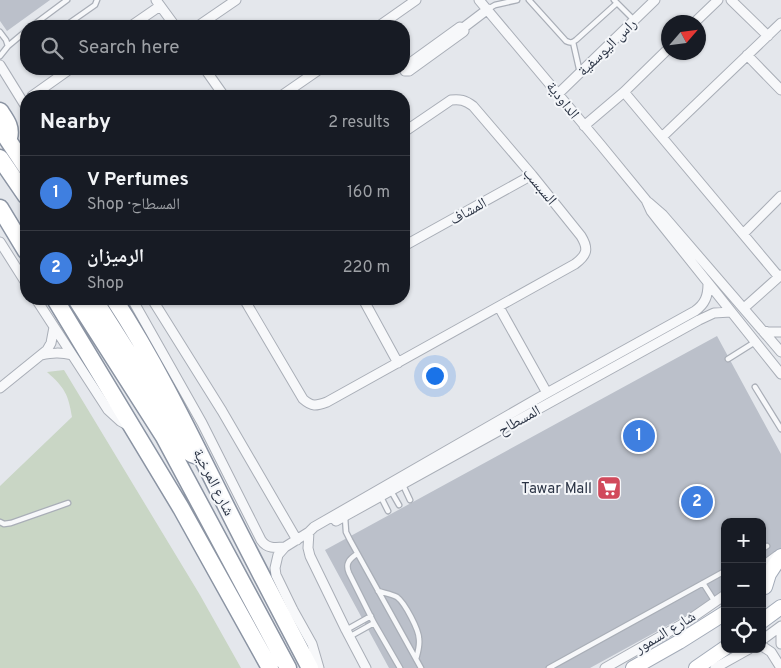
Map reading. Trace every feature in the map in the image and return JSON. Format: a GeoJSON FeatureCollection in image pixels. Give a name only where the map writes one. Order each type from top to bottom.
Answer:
{"type":"FeatureCollection","features":[{"type":"Feature","properties":{"kind":"highway"},"geometry":{"type":"LineString","coordinates":[[0,110],[10,126],[10,133],[4,134],[20,158]]}},
{"type":"Feature","properties":{"kind":"highway"},"geometry":{"type":"LineString","coordinates":[[0,158],[20,187]]}},
{"type":"Feature","properties":{"kind":"highway"},"geometry":{"type":"LineString","coordinates":[[0,207],[20,224]]}},
{"type":"Feature","properties":{"kind":"highway"},"geometry":{"type":"LineString","coordinates":[[0,207],[20,241]]}},
{"type":"Feature","properties":{"kind":"highway"},"geometry":{"type":"LineString","coordinates":[[59,305],[181,508],[270,668]]}},
{"type":"Feature","properties":{"kind":"highway"},"geometry":{"type":"LineString","coordinates":[[80,305],[164,437],[288,668]]}},
{"type":"Feature","properties":{"kind":"highway"},"geometry":{"type":"LineString","coordinates":[[98,305],[131,357],[184,448],[195,456],[201,456]]}},
{"type":"Feature","properties":{"kind":"highway","name":"شارع المرخية"},"geometry":{"type":"LineString","coordinates":[[118,305],[175,404],[310,668]]}},
{"type":"Feature","properties":{"kind":"main road"},"geometry":{"type":"LineString","coordinates":[[766,582],[781,555]]}},
{"type":"Feature","properties":{"kind":"main road"},"geometry":{"type":"LineString","coordinates":[[766,586],[781,575]]}},
{"type":"Feature","properties":{"kind":"main road"},"geometry":{"type":"LineString","coordinates":[[766,618],[781,607]]}},
{"type":"Feature","properties":{"kind":"main road","name":"شارع السمور"},"geometry":{"type":"LineString","coordinates":[[633,668],[721,616]]}},
{"type":"Feature","properties":{"kind":"main road"},"geometry":{"type":"LineString","coordinates":[[696,668],[721,651]]}},
{"type":"Feature","properties":{"kind":"street"},"geometry":{"type":"LineString","coordinates":[[207,20],[236,0]]}},
{"type":"Feature","properties":{"kind":"street"},"geometry":{"type":"LineString","coordinates":[[388,20],[416,0]]}},
{"type":"Feature","properties":{"kind":"street","name":"الداودية"},"geometry":{"type":"LineString","coordinates":[[480,0],[646,200],[663,215],[781,352]]}},
{"type":"Feature","properties":{"kind":"street","name":"راس اليوسفية"},"geometry":{"type":"LineString","coordinates":[[558,94],[655,0]]}},
{"type":"Feature","properties":{"kind":"street"},"geometry":{"type":"LineString","coordinates":[[702,15],[718,0]]}},
{"type":"Feature","properties":{"kind":"street"},"geometry":{"type":"LineString","coordinates":[[731,0],[768,36]]}},
{"type":"Feature","properties":{"kind":"street"},"geometry":{"type":"LineString","coordinates":[[138,20],[158,3],[170,20]]}},
{"type":"Feature","properties":{"kind":"street"},"geometry":{"type":"LineString","coordinates":[[436,48],[460,27],[463,28],[488,9]]}},
{"type":"Feature","properties":{"kind":"street"},"geometry":{"type":"LineString","coordinates":[[662,137],[781,23]]}},
{"type":"Feature","properties":{"kind":"street"},"geometry":{"type":"LineString","coordinates":[[747,55],[781,90]]}},
{"type":"Feature","properties":{"kind":"street"},"geometry":{"type":"LineString","coordinates":[[584,126],[624,92],[661,56]]}},
{"type":"Feature","properties":{"kind":"street"},"geometry":{"type":"LineString","coordinates":[[0,65],[14,89]]}},
{"type":"Feature","properties":{"kind":"street"},"geometry":{"type":"LineString","coordinates":[[0,75],[20,97]]}},
{"type":"Feature","properties":{"kind":"street"},"geometry":{"type":"LineString","coordinates":[[40,90],[62,75]]}},
{"type":"Feature","properties":{"kind":"street"},"geometry":{"type":"LineString","coordinates":[[209,75],[220,90]]}},
{"type":"Feature","properties":{"kind":"street"},"geometry":{"type":"LineString","coordinates":[[290,90],[311,75]]}},
{"type":"Feature","properties":{"kind":"street"},"geometry":{"type":"LineString","coordinates":[[624,92],[780,276],[744,308]]}},
{"type":"Feature","properties":{"kind":"street","name":"السبسب"},"geometry":{"type":"LineString","coordinates":[[248,305],[303,399],[308,404],[314,405],[327,402],[499,307],[575,264],[585,254],[586,249],[581,236],[473,106],[459,99],[451,100],[410,128]]}},
{"type":"Feature","properties":{"kind":"street","name":"المشاف"},"geometry":{"type":"LineString","coordinates":[[410,243],[532,175]]}},
{"type":"Feature","properties":{"kind":"street"},"geometry":{"type":"LineString","coordinates":[[743,234],[781,196]]}},
{"type":"Feature","properties":{"kind":"street","name":"الداودية"},"geometry":{"type":"LineString","coordinates":[[646,200],[653,214],[781,374]]}},
{"type":"Feature","properties":{"kind":"street"},"geometry":{"type":"LineString","coordinates":[[0,242],[20,274]]}},
{"type":"Feature","properties":{"kind":"street"},"geometry":{"type":"LineString","coordinates":[[700,308],[705,302],[708,284]]}},
{"type":"Feature","properties":{"kind":"street","name":"المسطاح"},"geometry":{"type":"LineString","coordinates":[[285,547],[309,532],[316,531],[547,393],[700,308],[720,299],[734,297]]}},
{"type":"Feature","properties":{"kind":"street"},"geometry":{"type":"LineString","coordinates":[[40,305],[108,410],[120,421],[135,429]]}},
{"type":"Feature","properties":{"kind":"street"},"geometry":{"type":"LineString","coordinates":[[135,305],[202,424],[264,545],[268,547],[285,547]]}},
{"type":"Feature","properties":{"kind":"street"},"geometry":{"type":"LineString","coordinates":[[156,305],[222,412],[297,540]]}},
{"type":"Feature","properties":{"kind":"street"},"geometry":{"type":"LineString","coordinates":[[366,305],[398,363]]}},
{"type":"Feature","properties":{"kind":"street"},"geometry":{"type":"LineString","coordinates":[[499,307],[547,393]]}},
{"type":"Feature","properties":{"kind":"street","name":"المسطاح"},"geometry":{"type":"LineString","coordinates":[[344,514],[403,485],[699,320],[714,313],[731,312]]}},
{"type":"Feature","properties":{"kind":"street"},"geometry":{"type":"LineString","coordinates":[[0,388],[46,350],[51,343],[54,327]]}},
{"type":"Feature","properties":{"kind":"street"},"geometry":{"type":"LineString","coordinates":[[761,329],[768,332],[781,332]]}},
{"type":"Feature","properties":{"kind":"street"},"geometry":{"type":"LineString","coordinates":[[41,355],[55,352],[72,355]]}},
{"type":"Feature","properties":{"kind":"street"},"geometry":{"type":"LineString","coordinates":[[309,532],[308,548],[310,556],[366,668]]}},
{"type":"Feature","properties":{"kind":"street"},"geometry":{"type":"LineString","coordinates":[[285,547],[277,559],[276,575],[312,644],[319,668]]}},
{"type":"Feature","properties":{"kind":"street"},"geometry":{"type":"LineString","coordinates":[[766,564],[781,555]]}},
{"type":"Feature","properties":{"kind":"street","name":"شارع السمور"},"geometry":{"type":"LineString","coordinates":[[605,668],[686,622],[721,598]]}},
{"type":"Feature","properties":{"kind":"street"},"geometry":{"type":"LineString","coordinates":[[766,637],[781,626]]}},
{"type":"Feature","properties":{"kind":"street"},"geometry":{"type":"LineString","coordinates":[[781,634],[781,644]]}},
{"type":"Feature","properties":{"kind":"street"},"geometry":{"type":"LineString","coordinates":[[766,648],[776,657],[781,668]]}},
{"type":"Feature","properties":{"kind":"street"},"geometry":{"type":"LineString","coordinates":[[715,668],[742,653]]}},
{"type":"Feature","properties":{"kind":"lane"},"geometry":{"type":"LineString","coordinates":[[42,20],[67,0]]}},
{"type":"Feature","properties":{"kind":"lane"},"geometry":{"type":"LineString","coordinates":[[74,20],[95,5],[97,0]]}},
{"type":"Feature","properties":{"kind":"lane"},"geometry":{"type":"LineString","coordinates":[[488,9],[495,5],[517,0]]}},
{"type":"Feature","properties":{"kind":"lane"},"geometry":{"type":"LineString","coordinates":[[529,0],[569,43],[573,42],[615,1],[635,21]]}},
{"type":"Feature","properties":{"kind":"lane"},"geometry":{"type":"LineString","coordinates":[[0,32],[8,46]]}},
{"type":"Feature","properties":{"kind":"lane"},"geometry":{"type":"LineString","coordinates":[[0,56],[20,35]]}},
{"type":"Feature","properties":{"kind":"lane"},"geometry":{"type":"LineString","coordinates":[[573,42],[580,72]]}},
{"type":"Feature","properties":{"kind":"lane"},"geometry":{"type":"LineString","coordinates":[[728,359],[755,342]]}},
{"type":"Feature","properties":{"kind":"lane"},"geometry":{"type":"LineString","coordinates":[[755,387],[781,429]]}},
{"type":"Feature","properties":{"kind":"lane"},"geometry":{"type":"LineString","coordinates":[[403,485],[410,500]]}},
{"type":"Feature","properties":{"kind":"lane"},"geometry":{"type":"LineString","coordinates":[[392,491],[399,505]]}},
{"type":"Feature","properties":{"kind":"lane"},"geometry":{"type":"LineString","coordinates":[[381,497],[388,511]]}},
{"type":"Feature","properties":{"kind":"lane"},"geometry":{"type":"LineString","coordinates":[[0,522],[8,524],[68,503]]}},
{"type":"Feature","properties":{"kind":"lane"},"geometry":{"type":"LineString","coordinates":[[344,514],[346,532],[421,668]]}},
{"type":"Feature","properties":{"kind":"lane"},"geometry":{"type":"LineString","coordinates":[[357,554],[349,560],[347,569],[374,623],[400,668]]}},
{"type":"Feature","properties":{"kind":"lane"},"geometry":{"type":"LineString","coordinates":[[549,668],[721,573]]}},
{"type":"Feature","properties":{"kind":"lane"},"geometry":{"type":"LineString","coordinates":[[703,583],[715,602]]}},
{"type":"Feature","properties":{"kind":"lane"},"geometry":{"type":"LineString","coordinates":[[378,591],[399,598],[411,618],[419,640],[416,659]]}},
{"type":"Feature","properties":{"kind":"lane"},"geometry":{"type":"LineString","coordinates":[[348,633],[371,616]]}},
{"type":"Feature","properties":{"kind":"lane"},"geometry":{"type":"LineString","coordinates":[[348,633],[374,623]]}},
{"type":"Feature","properties":{"kind":"green space"},"geometry":{"type":"Polygon","coordinates":[[[64,370],[200,595],[241,668],[0,668],[0,486],[72,417],[65,392],[47,372],[64,370]]]}},
{"type":"Feature","properties":{"kind":"building"},"geometry":{"type":"Polygon","coordinates":[[[0,0],[50,0],[7,31],[0,21],[0,0]]]}},
{"type":"Feature","properties":{"kind":"building","name":"Tawar Mall"},"geometry":{"type":"Polygon","coordinates":[[[717,336],[781,454],[781,550],[766,563],[766,518],[721,518],[721,596],[590,668],[389,668],[325,550],[717,336]]]}},
{"type":"Feature","properties":{"kind":"place","name":"V Perfumes"},"geometry":{"type":"Point","coordinates":[639,436]}},
{"type":"Feature","properties":{"kind":"place","name":"Tawar Mall"},"geometry":{"type":"Point","coordinates":[609,488]}},
{"type":"Feature","properties":{"kind":"place","name":"الرميزان"},"geometry":{"type":"Point","coordinates":[697,502]}}]}
